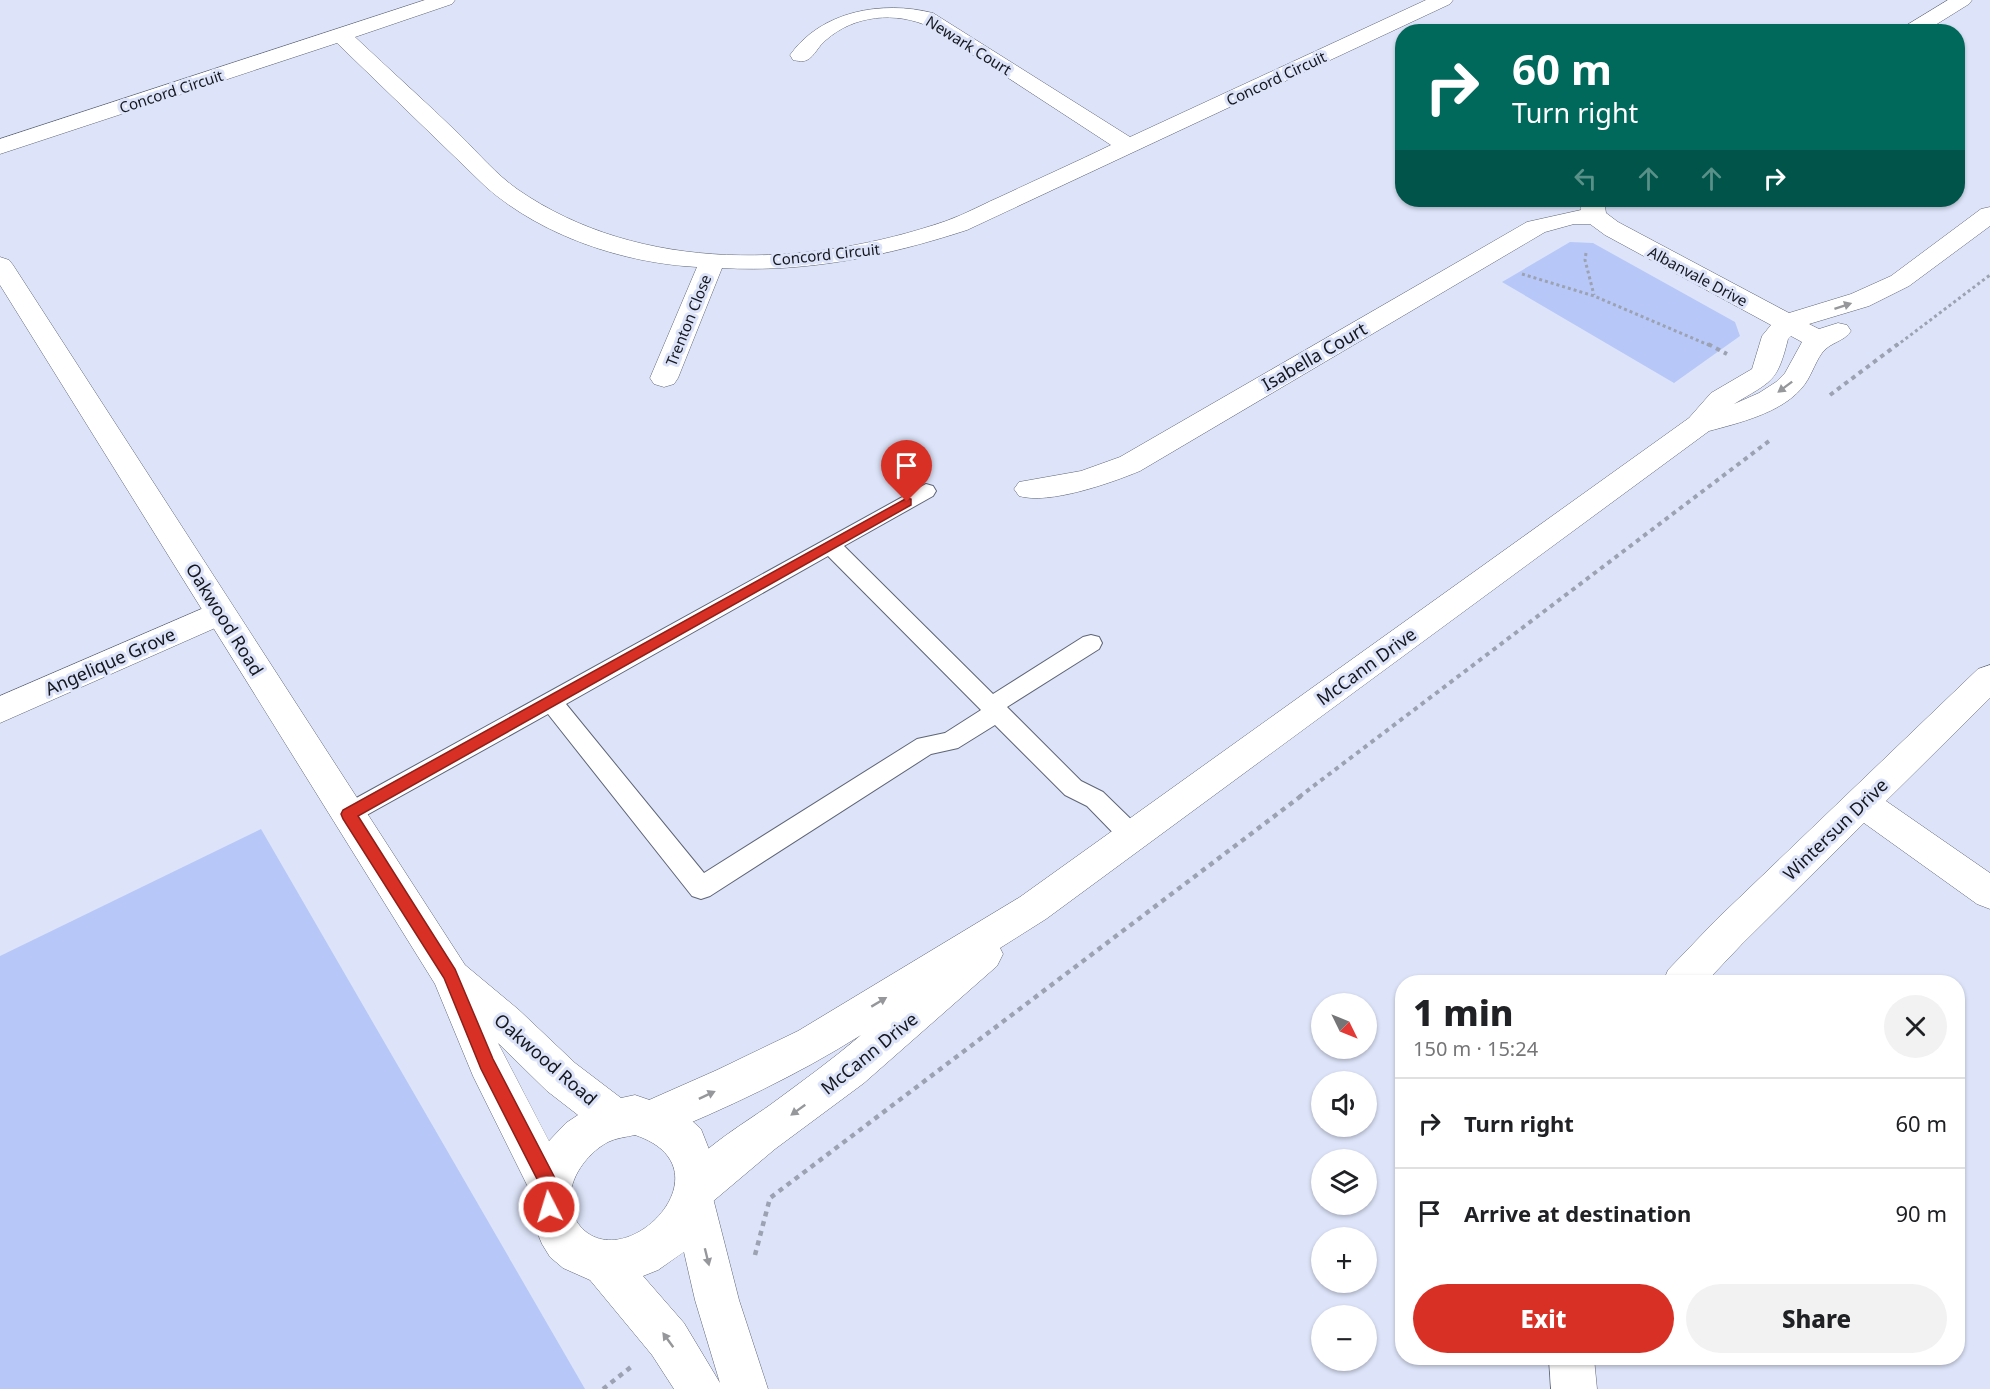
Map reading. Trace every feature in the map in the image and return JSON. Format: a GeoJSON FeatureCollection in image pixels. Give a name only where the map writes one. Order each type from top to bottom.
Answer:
{"type":"FeatureCollection","features":[{"type":"Feature","properties":{"kind":"street","name":"Concord Circuit"},"geometry":{"type":"LineString","coordinates":[[0,147],[445,0]]}},
{"type":"Feature","properties":{"kind":"street","name":"Concord Circuit"},"geometry":{"type":"LineString","coordinates":[[341,35],[507,193],[539,215],[584,235],[630,249],[711,261],[786,260],[834,256],[882,248],[958,225],[1443,0]]}},
{"type":"Feature","properties":{"kind":"street"},"geometry":{"type":"LineString","coordinates":[[1922,24],[1962,0]]}},
{"type":"Feature","properties":{"kind":"street","name":"Newark Court"},"geometry":{"type":"LineString","coordinates":[[801,54],[807,44],[817,35],[851,18],[884,11],[904,11],[921,15],[1130,147]]}},
{"type":"Feature","properties":{"kind":"street","name":"Albanvale Drive"},"geometry":{"type":"LineString","coordinates":[[1594,208],[1614,230],[1818,340]]}},
{"type":"Feature","properties":{"kind":"street","name":"Isabella Court"},"geometry":{"type":"LineString","coordinates":[[1029,489],[1081,482],[1103,476],[1130,464],[1536,227],[1573,217],[1594,208]]}},
{"type":"Feature","properties":{"kind":"street"},"geometry":{"type":"LineString","coordinates":[[1762,375],[1768,365],[1775,336],[1788,324],[1807,315],[1860,300],[1900,281],[1990,214]]}},
{"type":"Feature","properties":{"kind":"street","name":"Trenton Close"},"geometry":{"type":"LineString","coordinates":[[664,378],[711,261]]}},
{"type":"Feature","properties":{"kind":"street","name":"Oakwood Road"},"geometry":{"type":"LineString","coordinates":[[0,265],[450,974],[487,1063],[550,1186]]}},
{"type":"Feature","properties":{"kind":"street"},"geometry":{"type":"LineString","coordinates":[[1818,340],[1878,315],[1892,304],[1900,281]]}},
{"type":"Feature","properties":{"kind":"street","name":"McCann Drive"},"geometry":{"type":"LineString","coordinates":[[1699,425],[1753,407],[1786,388],[1798,376],[1810,350],[1818,340]]}},
{"type":"Feature","properties":{"kind":"street","name":"McCann Drive"},"geometry":{"type":"LineString","coordinates":[[635,1118],[731,1084],[812,1044],[1033,908],[1699,425],[1721,399],[1762,375]]}},
{"type":"Feature","properties":{"kind":"street","name":"Angelique Grove"},"geometry":{"type":"LineString","coordinates":[[0,710],[220,613]]}},
{"type":"Feature","properties":{"kind":"street","name":"Wintersun Drive"},"geometry":{"type":"LineString","coordinates":[[1689,975],[1729,932],[1990,678]]}},
{"type":"Feature","properties":{"kind":"street"},"geometry":{"type":"LineString","coordinates":[[1862,803],[1990,894]]}},
{"type":"Feature","properties":{"kind":"street","name":"McCann Drive"},"geometry":{"type":"LineString","coordinates":[[694,1194],[760,1135],[809,1101],[903,1026],[963,974],[1033,908]]}},
{"type":"Feature","properties":{"kind":"street","name":"Oakwood Road"},"geometry":{"type":"LineString","coordinates":[[450,974],[561,1077],[635,1118]]}},
{"type":"Feature","properties":{"kind":"street"},"geometry":{"type":"LineString","coordinates":[[694,1194],[682,1221],[666,1240],[647,1253],[624,1261],[602,1261],[582,1256],[565,1244],[554,1227],[549,1207],[550,1186],[558,1163],[573,1143],[593,1128],[635,1118],[673,1128],[687,1144],[695,1164],[694,1194],[717,1300],[745,1389]]}},
{"type":"Feature","properties":{"kind":"street"},"geometry":{"type":"LineString","coordinates":[[602,1261],[668,1339],[700,1389]]}},
{"type":"Feature","properties":{"kind":"street"},"geometry":{"type":"LineString","coordinates":[[1572,1365],[1574,1389]]}},
{"type":"Feature","properties":{"kind":"lane"},"geometry":{"type":"LineString","coordinates":[[348,814],[926,491]]}},
{"type":"Feature","properties":{"kind":"lane"},"geometry":{"type":"LineString","coordinates":[[830,545],[1073,788],[1095,799],[1132,836]]}},
{"type":"Feature","properties":{"kind":"lane"},"geometry":{"type":"LineString","coordinates":[[551,702],[701,888],[925,746],[950,741],[1090,643]]}},
{"type":"Feature","properties":{"kind":"path"},"geometry":{"type":"LineString","coordinates":[[1512,272],[1594,296],[1693,336],[1762,375]]}},
{"type":"Feature","properties":{"kind":"path"},"geometry":{"type":"LineString","coordinates":[[1786,388],[1816,405],[1990,275]]}},
{"type":"Feature","properties":{"kind":"path"},"geometry":{"type":"LineString","coordinates":[[717,1300],[751,1270],[770,1198],[1778,434]]}},
{"type":"Feature","properties":{"kind":"path"},"geometry":{"type":"LineString","coordinates":[[603,1389],[668,1339]]}},
{"type":"Feature","properties":{"kind":"shaded area"},"geometry":{"type":"Polygon","coordinates":[[[1570,242],[1593,243],[1735,322],[1740,336],[1674,383],[1502,282],[1570,242]]]}},
{"type":"Feature","properties":{"kind":"shaded area"},"geometry":{"type":"Polygon","coordinates":[[[261,829],[585,1389],[0,1389],[0,956],[261,829]]]}},
{"type":"Feature","properties":{"kind":"route"},"geometry":{"type":"LineString","coordinates":[[549,1207],[550,1186],[487,1063],[450,974],[348,814],[907,502]]}}]}
